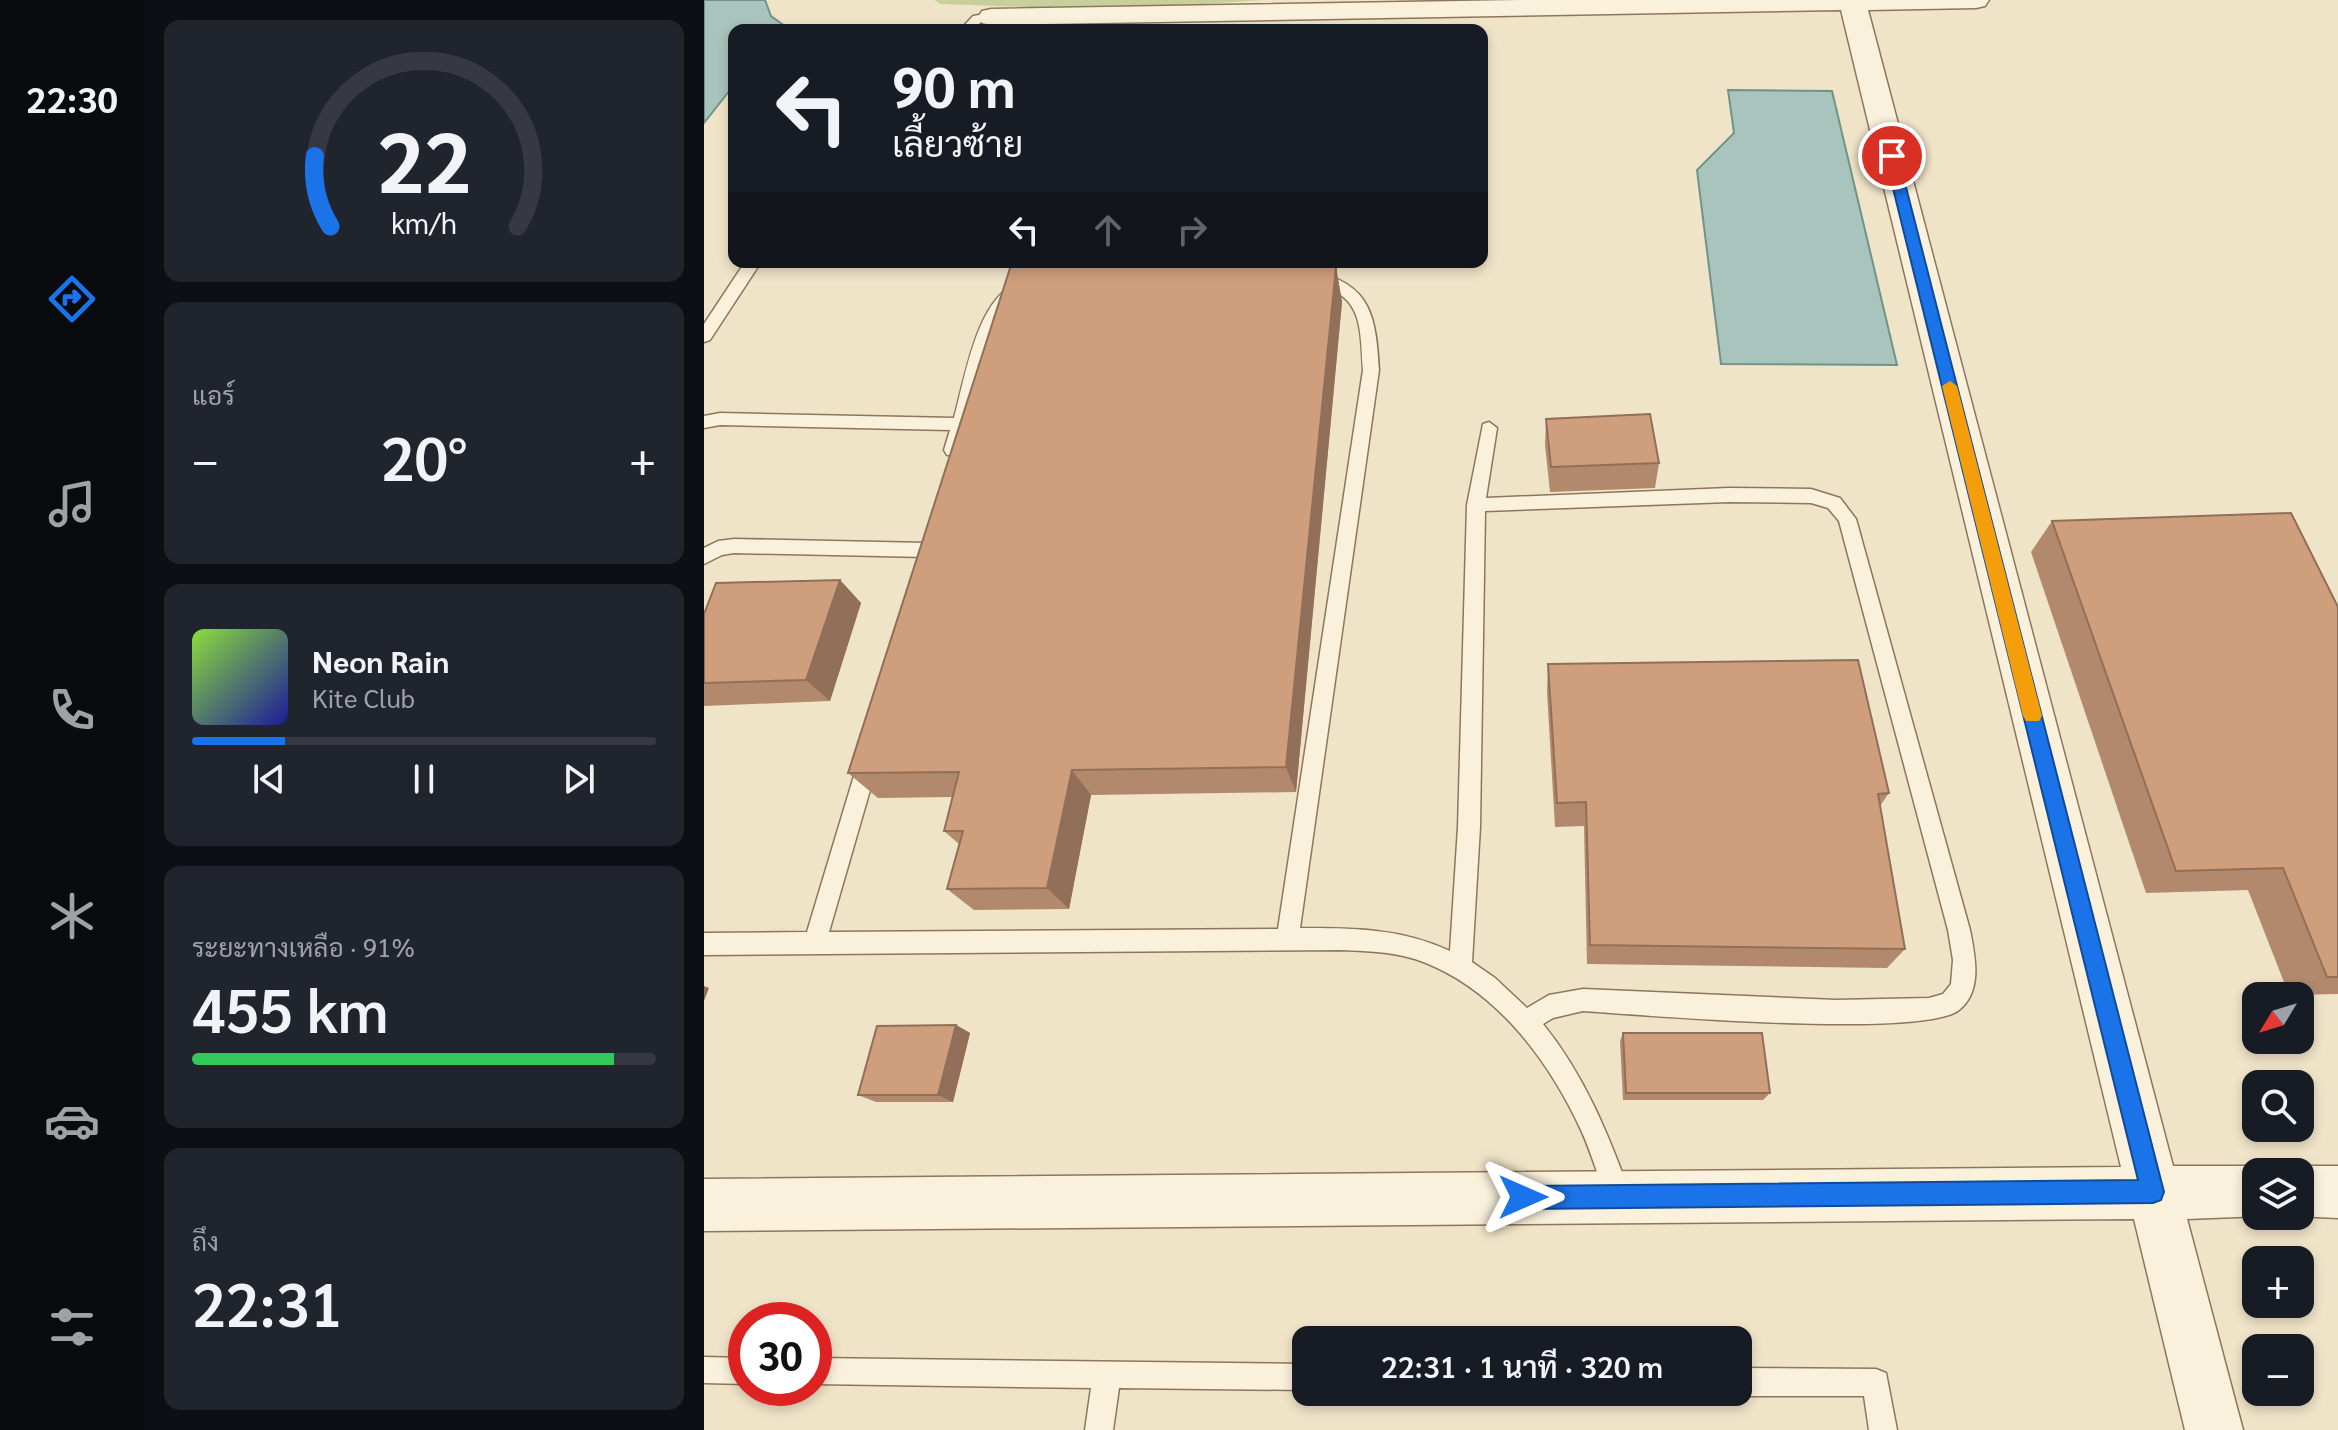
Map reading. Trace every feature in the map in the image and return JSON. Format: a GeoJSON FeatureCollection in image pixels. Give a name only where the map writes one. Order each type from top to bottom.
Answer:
{"type":"FeatureCollection","features":[{"type":"Feature","properties":{"kind":"street"},"geometry":{"type":"LineString","coordinates":[[991,17],[1976,0]]}},
{"type":"Feature","properties":{"kind":"street"},"geometry":{"type":"LineString","coordinates":[[1853,4],[2214,1430]]}},
{"type":"Feature","properties":{"kind":"street"},"geometry":{"type":"LineString","coordinates":[[704,1205],[2242,1192]]}},
{"type":"Feature","properties":{"kind":"street"},"geometry":{"type":"LineString","coordinates":[[2314,1192],[2338,1192]]}},
{"type":"Feature","properties":{"kind":"lane"},"geometry":{"type":"LineString","coordinates":[[972,24],[977,19],[991,17]]}},
{"type":"Feature","properties":{"kind":"lane"},"geometry":{"type":"LineString","coordinates":[[704,336],[749,268]]}},
{"type":"Feature","properties":{"kind":"lane"},"geometry":{"type":"LineString","coordinates":[[1287,940],[1371,370],[1369,331],[1358,301],[1334,282],[1294,276]]}},
{"type":"Feature","properties":{"kind":"lane"},"geometry":{"type":"LineString","coordinates":[[949,466],[981,350],[998,304],[1017,289],[1041,279]]}},
{"type":"Feature","properties":{"kind":"lane"},"geometry":{"type":"LineString","coordinates":[[704,422],[720,419],[961,424]]}},
{"type":"Feature","properties":{"kind":"lane"},"geometry":{"type":"LineString","coordinates":[[1460,967],[1469,827],[1476,505],[1489,428]]}},
{"type":"Feature","properties":{"kind":"lane"},"geometry":{"type":"LineString","coordinates":[[1476,505],[1743,495],[1811,496],[1838,506],[1847,519],[1955,915],[1965,965],[1964,981],[1957,996],[1948,1006],[1936,1011],[1871,1012],[1583,1000],[1549,1007],[1524,1023]]}},
{"type":"Feature","properties":{"kind":"lane"},"geometry":{"type":"LineString","coordinates":[[704,557],[718,548],[745,545],[926,550]]}},
{"type":"Feature","properties":{"kind":"lane"},"geometry":{"type":"LineString","coordinates":[[815,943],[873,743]]}},
{"type":"Feature","properties":{"kind":"lane"},"geometry":{"type":"LineString","coordinates":[[704,944],[1287,940],[1396,943],[1460,967],[1486,984],[1524,1023],[1545,1048],[1590,1121],[1618,1196]]}},
{"type":"Feature","properties":{"kind":"lane"},"geometry":{"type":"LineString","coordinates":[[704,1370],[728,1371]]}},
{"type":"Feature","properties":{"kind":"lane"},"geometry":{"type":"LineString","coordinates":[[832,1371],[1292,1377]]}},
{"type":"Feature","properties":{"kind":"lane"},"geometry":{"type":"LineString","coordinates":[[1099,1430],[1107,1374]]}},
{"type":"Feature","properties":{"kind":"lane"},"geometry":{"type":"LineString","coordinates":[[1752,1382],[1876,1383],[1883,1430]]}},
{"type":"Feature","properties":{"kind":"green space"},"geometry":{"type":"Polygon","coordinates":[[[935,0],[1263,0],[1116,10],[940,4],[935,0]]]}},
{"type":"Feature","properties":{"kind":"water"},"geometry":{"type":"Polygon","coordinates":[[[704,0],[765,0],[771,16],[782,24],[728,24],[728,93],[704,123],[704,0]]]}},
{"type":"Feature","properties":{"kind":"water"},"geometry":{"type":"Polygon","coordinates":[[[1728,90],[1832,91],[1897,365],[1721,364],[1697,170],[1734,133],[1728,90]]]}},
{"type":"Feature","properties":{"kind":"building"},"geometry":{"type":"Polygon","coordinates":[[[1010,268],[1336,268],[1286,767],[1072,770],[1047,888],[947,889],[963,831],[944,831],[959,772],[848,773],[1010,268]]]}},
{"type":"Feature","properties":{"kind":"building"},"geometry":{"type":"Polygon","coordinates":[[[1650,414],[1659,463],[1551,467],[1546,419],[1650,414]]]}},
{"type":"Feature","properties":{"kind":"building"},"geometry":{"type":"Polygon","coordinates":[[[2291,513],[2338,607],[2338,977],[2327,977],[2283,868],[2176,871],[2052,521],[2291,513]]]}},
{"type":"Feature","properties":{"kind":"building"},"geometry":{"type":"Polygon","coordinates":[[[840,580],[806,680],[704,683],[704,614],[716,583],[840,580]]]}},
{"type":"Feature","properties":{"kind":"building"},"geometry":{"type":"Polygon","coordinates":[[[1858,660],[1889,793],[1878,794],[1905,949],[1590,945],[1586,802],[1557,803],[1548,664],[1858,660]]]}},
{"type":"Feature","properties":{"kind":"building"},"geometry":{"type":"Polygon","coordinates":[[[956,1025],[938,1095],[858,1095],[877,1026],[956,1025]]]}},
{"type":"Feature","properties":{"kind":"building"},"geometry":{"type":"Polygon","coordinates":[[[1623,1033],[1762,1033],[1770,1093],[1626,1093],[1623,1033]]]}},
{"type":"Feature","properties":{"kind":"slow traffic"},"geometry":{"type":"LineString","coordinates":[[1950,386],[2033,716]]}},
{"type":"Feature","properties":{"kind":"route"},"geometry":{"type":"LineString","coordinates":[[1523,1197],[2153,1192],[1892,156]]}}]}
